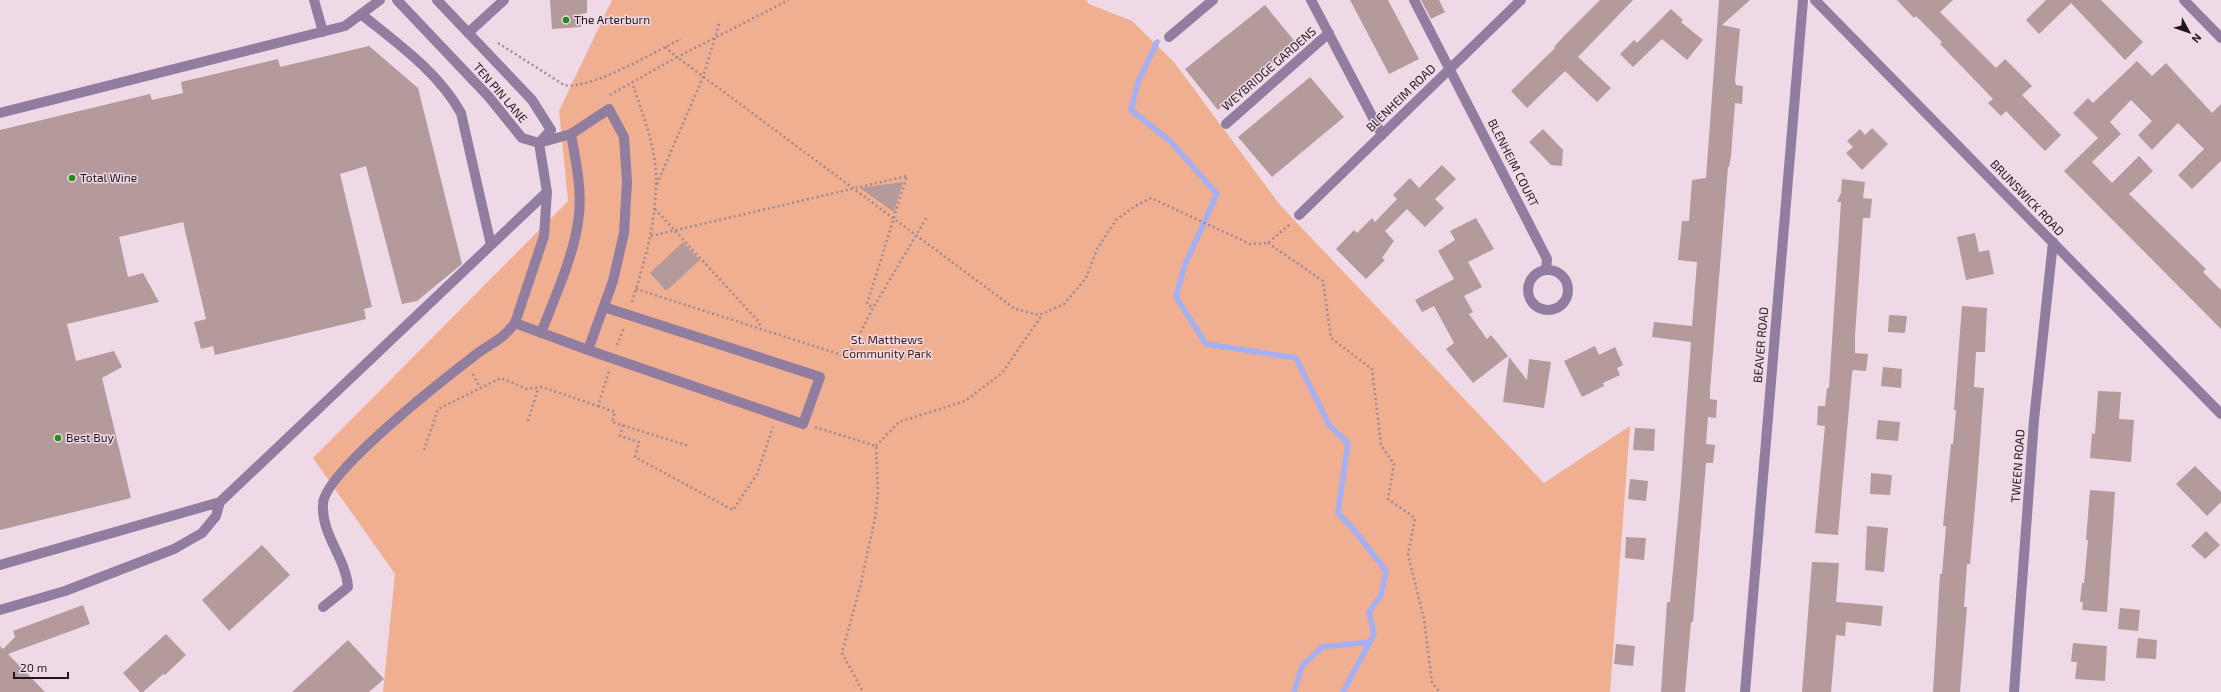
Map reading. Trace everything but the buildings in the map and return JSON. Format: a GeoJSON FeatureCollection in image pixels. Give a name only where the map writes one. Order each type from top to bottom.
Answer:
{"type":"FeatureCollection","features":[{"type":"Feature","properties":{"kind":"street"},"geometry":{"type":"LineString","coordinates":[[314,0],[323,32]]}},
{"type":"Feature","properties":{"kind":"street"},"geometry":{"type":"LineString","coordinates":[[0,112],[345,26],[380,0]]}},
{"type":"Feature","properties":{"kind":"street","name":"TEN PIN LANE"},"geometry":{"type":"LineString","coordinates":[[397,0],[489,97],[522,138],[539,143],[551,130],[532,100],[437,0]]}},
{"type":"Feature","properties":{"kind":"street"},"geometry":{"type":"LineString","coordinates":[[468,33],[504,0]]}},
{"type":"Feature","properties":{"kind":"street"},"geometry":{"type":"LineString","coordinates":[[1169,38],[1213,0]]}},
{"type":"Feature","properties":{"kind":"street"},"geometry":{"type":"LineString","coordinates":[[1311,0],[1382,135]]}},
{"type":"Feature","properties":{"kind":"street","name":"BLENHEIM COURT"},"geometry":{"type":"LineString","coordinates":[[1414,0],[1547,259],[1546,270]]}},
{"type":"Feature","properties":{"kind":"street","name":"BLENHEIM ROAD"},"geometry":{"type":"LineString","coordinates":[[1299,215],[1521,0]]}},
{"type":"Feature","properties":{"kind":"street","name":"BEAVER ROAD"},"geometry":{"type":"LineString","coordinates":[[1745,692],[1803,0]]}},
{"type":"Feature","properties":{"kind":"street","name":"BRUNSWICK ROAD"},"geometry":{"type":"LineString","coordinates":[[1815,0],[2221,414]]}},
{"type":"Feature","properties":{"kind":"street"},"geometry":{"type":"LineString","coordinates":[[2184,0],[2221,38]]}},
{"type":"Feature","properties":{"kind":"street"},"geometry":{"type":"LineString","coordinates":[[361,14],[438,79],[458,107],[461,113],[492,245]]}},
{"type":"Feature","properties":{"kind":"street","name":"WEYBRIDGE GARDENS"},"geometry":{"type":"LineString","coordinates":[[1226,124],[1329,33]]}},
{"type":"Feature","properties":{"kind":"street"},"geometry":{"type":"LineString","coordinates":[[324,607],[348,587],[347,574],[327,533],[323,503],[333,483],[351,460],[479,352],[505,337],[515,323],[544,236],[547,192],[539,143],[571,134],[609,109],[624,137],[627,182],[624,233],[613,281],[588,350]]}},
{"type":"Feature","properties":{"kind":"street"},"geometry":{"type":"LineString","coordinates":[[541,333],[564,275],[578,222],[579,183],[571,134]]}},
{"type":"Feature","properties":{"kind":"street"},"geometry":{"type":"LineString","coordinates":[[0,565],[220,502],[547,192]]}},
{"type":"Feature","properties":{"kind":"street","name":"TWEEN ROAD"},"geometry":{"type":"LineString","coordinates":[[2014,692],[2034,420],[2053,242]]}},
{"type":"Feature","properties":{"kind":"street"},"geometry":{"type":"LineString","coordinates":[[515,323],[613,359],[803,424],[820,377],[604,307]]}},
{"type":"Feature","properties":{"kind":"street"},"geometry":{"type":"LineString","coordinates":[[0,610],[66,592],[174,549],[202,533],[216,516],[220,502]]}},
{"type":"Feature","properties":{"kind":"path"},"geometry":{"type":"LineString","coordinates":[[605,98],[677,57],[789,0]]}},
{"type":"Feature","properties":{"kind":"path"},"geometry":{"type":"LineString","coordinates":[[598,406],[628,315],[651,236],[657,185],[703,77],[720,21]]}},
{"type":"Feature","properties":{"kind":"path"},"geometry":{"type":"LineString","coordinates":[[497,42],[564,85],[572,87],[613,73],[681,39]]}},
{"type":"Feature","properties":{"kind":"path"},"geometry":{"type":"LineString","coordinates":[[665,47],[964,273],[1015,309],[1039,315],[1064,304],[1086,278],[1097,248],[1116,220],[1135,206],[1151,198],[1250,244],[1268,243],[1292,223]]}},
{"type":"Feature","properties":{"kind":"path"},"geometry":{"type":"LineString","coordinates":[[632,83],[651,147],[657,185]]}},
{"type":"Feature","properties":{"kind":"path"},"geometry":{"type":"LineString","coordinates":[[651,236],[907,176],[867,304],[873,308]]}},
{"type":"Feature","properties":{"kind":"path"},"geometry":{"type":"LineString","coordinates":[[654,208],[759,322],[761,329]]}},
{"type":"Feature","properties":{"kind":"path"},"geometry":{"type":"LineString","coordinates":[[636,289],[848,357],[873,308],[927,217]]}},
{"type":"Feature","properties":{"kind":"path"},"geometry":{"type":"LineString","coordinates":[[1268,243],[1322,282],[1331,338],[1372,369],[1381,445],[1394,464],[1388,499],[1415,518],[1408,556],[1424,619],[1432,683],[1440,692]]}},
{"type":"Feature","properties":{"kind":"path"},"geometry":{"type":"LineString","coordinates":[[863,692],[842,653],[860,587],[875,518],[878,492],[876,446],[899,422],[964,401],[1002,373],[1043,314]]}},
{"type":"Feature","properties":{"kind":"path"},"geometry":{"type":"LineString","coordinates":[[424,450],[438,409],[501,378],[527,389],[538,389],[542,387],[615,412],[612,422],[689,446]]}},
{"type":"Feature","properties":{"kind":"path"},"geometry":{"type":"LineString","coordinates":[[528,421],[538,389]]}},
{"type":"Feature","properties":{"kind":"path"},"geometry":{"type":"LineString","coordinates":[[623,425],[620,436],[639,442],[635,457],[733,510],[757,474],[777,415]]}},
{"type":"Feature","properties":{"kind":"path"},"geometry":{"type":"LineString","coordinates":[[829,431],[876,446]]}},
{"type":"Feature","properties":{"kind":"green space","name":"St. Matthews Community Park"},"geometry":{"type":"Polygon","coordinates":[[[612,0],[1086,0],[1089,4],[1132,21],[1174,62],[1280,205],[1544,483],[1630,426],[1610,692],[383,692],[395,574],[313,458],[568,201],[559,111],[612,0]]]}},
{"type":"Feature","properties":{"kind":"waterway"},"geometry":{"type":"LineString","coordinates":[[1157,42],[1138,82],[1131,110],[1171,142],[1217,194],[1184,267],[1176,297],[1206,344],[1296,358],[1329,425],[1348,443],[1338,513],[1355,531],[1386,571],[1381,595],[1369,612],[1374,634],[1343,692]]}},
{"type":"Feature","properties":{"kind":"waterway"},"geometry":{"type":"LineString","coordinates":[[1294,692],[1302,666],[1322,647],[1370,642]]}},
{"type":"Feature","properties":{"kind":"place","name":"The Arterburn"},"geometry":{"type":"Point","coordinates":[566,20]}},
{"type":"Feature","properties":{"kind":"place","name":"Total Wine"},"geometry":{"type":"Point","coordinates":[72,178]}},
{"type":"Feature","properties":{"kind":"place","name":"Best Buy"},"geometry":{"type":"Point","coordinates":[58,438]}}]}
